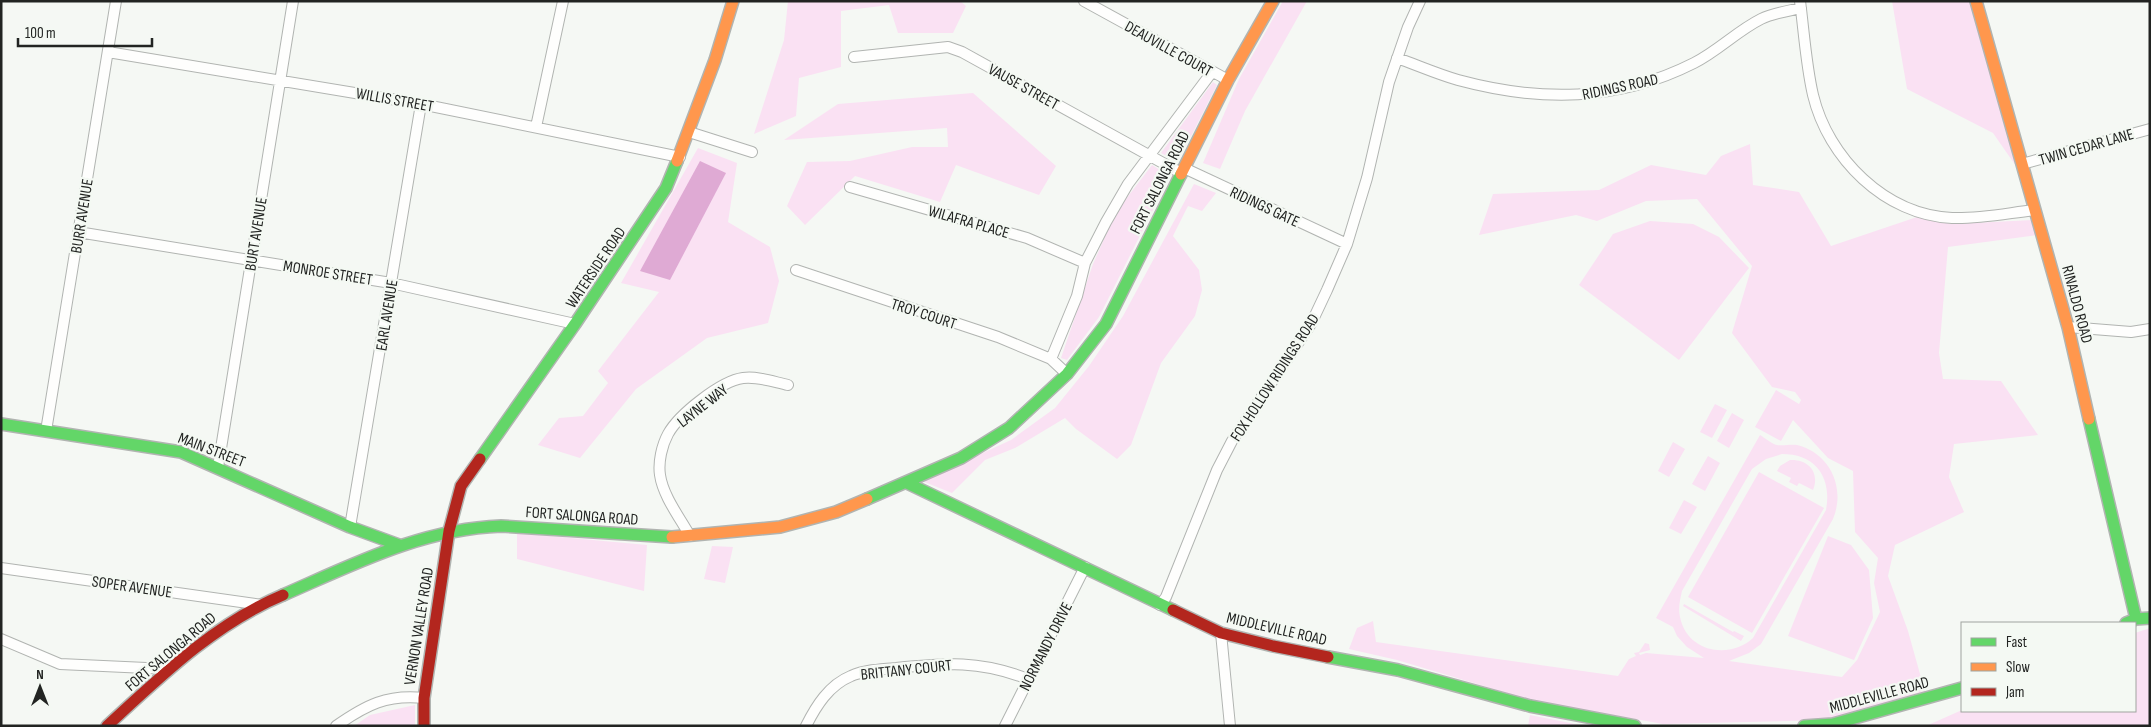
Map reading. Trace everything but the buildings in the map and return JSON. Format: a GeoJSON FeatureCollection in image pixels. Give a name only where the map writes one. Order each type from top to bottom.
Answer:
{"type":"FeatureCollection","features":[{"type":"Feature","properties":{"kind":"main road","name":"WATERSIDE ROAD"},"geometry":{"type":"LineString","coordinates":[[449,531],[461,486],[575,324],[666,188],[680,157],[715,60],[733,1]]}},
{"type":"Feature","properties":{"kind":"main road","name":"FORT SALONGA ROAD"},"geometry":{"type":"LineString","coordinates":[[107,726],[168,669],[228,623],[262,605],[399,545],[449,531],[474,527],[501,526],[657,537],[690,536],[780,527],[806,522],[907,483],[960,458],[1009,428],[1067,374],[1106,324],[1228,80],[1273,1]]}},
{"type":"Feature","properties":{"kind":"main road","name":"RINALDO ROAD"},"geometry":{"type":"LineString","coordinates":[[1976,1],[2068,327],[2131,621]]}},
{"type":"Feature","properties":{"kind":"main road","name":"MAIN STREET"},"geometry":{"type":"LineString","coordinates":[[1,424],[181,452],[350,527],[399,545]]}},
{"type":"Feature","properties":{"kind":"main road","name":"MIDDLEVILLE ROAD"},"geometry":{"type":"LineString","coordinates":[[907,483],[1221,633],[1273,646],[1398,670],[1530,706],[1635,726]]}},
{"type":"Feature","properties":{"kind":"main road","name":"VERNON VALLEY ROAD"},"geometry":{"type":"LineString","coordinates":[[424,726],[424,698],[449,531]]}},
{"type":"Feature","properties":{"kind":"main road"},"geometry":{"type":"LineString","coordinates":[[2131,621],[2150,618]]}},
{"type":"Feature","properties":{"kind":"main road","name":"MIDDLEVILLE ROAD"},"geometry":{"type":"LineString","coordinates":[[1804,726],[1834,724],[1961,688]]}},
{"type":"Feature","properties":{"kind":"street","name":"BURR AVENUE"},"geometry":{"type":"LineString","coordinates":[[46,431],[116,1]]}},
{"type":"Feature","properties":{"kind":"street","name":"BURT AVENUE"},"geometry":{"type":"LineString","coordinates":[[218,467],[293,1]]}},
{"type":"Feature","properties":{"kind":"street"},"geometry":{"type":"LineString","coordinates":[[536,127],[563,1]]}},
{"type":"Feature","properties":{"kind":"street","name":"DEAUVILLE COURT"},"geometry":{"type":"LineString","coordinates":[[1084,1],[1228,80]]}},
{"type":"Feature","properties":{"kind":"street","name":"FOX HOLLOW RIDINGS ROAD"},"geometry":{"type":"LineString","coordinates":[[1160,605],[1166,597],[1217,470],[1237,434],[1311,324],[1347,244],[1367,178],[1381,111],[1397,58],[1420,1]]}},
{"type":"Feature","properties":{"kind":"street"},"geometry":{"type":"LineString","coordinates":[[1801,5],[1813,96],[1823,125],[1837,149],[1854,171],[1878,191],[1920,213],[1952,218],[1991,216],[2035,210]]}},
{"type":"Feature","properties":{"kind":"street","name":"RIDINGS ROAD"},"geometry":{"type":"LineString","coordinates":[[1397,58],[1456,80],[1501,90],[1539,96],[1579,96],[1642,84],[1674,73],[1699,60],[1762,18],[1801,5]]}},
{"type":"Feature","properties":{"kind":"street","name":"VAUSE STREET"},"geometry":{"type":"LineString","coordinates":[[854,57],[948,47],[962,52],[1149,157],[1183,171]]}},
{"type":"Feature","properties":{"kind":"street","name":"WILLIS STREET"},"geometry":{"type":"LineString","coordinates":[[108,52],[421,104],[680,157]]}},
{"type":"Feature","properties":{"kind":"street","name":"FORT SALONGA ROAD"},"geometry":{"type":"LineString","coordinates":[[1052,359],[1077,296],[1086,264],[1128,184],[1212,72]]}},
{"type":"Feature","properties":{"kind":"street","name":"EARL AVENUE"},"geometry":{"type":"LineString","coordinates":[[350,527],[421,104]]}},
{"type":"Feature","properties":{"kind":"street","name":"TWIN CEDAR LANE"},"geometry":{"type":"LineString","coordinates":[[2022,164],[2150,128]]}},
{"type":"Feature","properties":{"kind":"street"},"geometry":{"type":"LineString","coordinates":[[689,132],[752,152]]}},
{"type":"Feature","properties":{"kind":"street","name":"RIDINGS GATE"},"geometry":{"type":"LineString","coordinates":[[1183,171],[1347,244]]}},
{"type":"Feature","properties":{"kind":"street","name":"WILAFRA PLACE"},"geometry":{"type":"LineString","coordinates":[[850,187],[1027,238],[1086,264]]}},
{"type":"Feature","properties":{"kind":"street","name":"MONROE STREET"},"geometry":{"type":"LineString","coordinates":[[78,232],[391,283],[575,324]]}},
{"type":"Feature","properties":{"kind":"street","name":"TROY COURT"},"geometry":{"type":"LineString","coordinates":[[796,270],[998,337],[1052,359]]}},
{"type":"Feature","properties":{"kind":"street"},"geometry":{"type":"LineString","coordinates":[[2068,327],[2131,332],[2150,329]]}},
{"type":"Feature","properties":{"kind":"street"},"geometry":{"type":"LineString","coordinates":[[1052,359],[1067,374]]}},
{"type":"Feature","properties":{"kind":"street","name":"LAYNE WAY"},"geometry":{"type":"LineString","coordinates":[[690,536],[665,490],[660,474],[661,454],[668,434],[682,417],[722,385],[742,378],[758,378],[788,385]]}},
{"type":"Feature","properties":{"kind":"street","name":"NORMANDY DRIVE"},"geometry":{"type":"LineString","coordinates":[[1006,726],[1085,567]]}},
{"type":"Feature","properties":{"kind":"street","name":"SOPER AVENUE"},"geometry":{"type":"LineString","coordinates":[[1,568],[262,605]]}},
{"type":"Feature","properties":{"kind":"street"},"geometry":{"type":"LineString","coordinates":[[1221,633],[1230,726]]}},
{"type":"Feature","properties":{"kind":"street"},"geometry":{"type":"LineString","coordinates":[[1,639],[60,664],[168,669]]}},
{"type":"Feature","properties":{"kind":"street","name":"BRITTANY COURT"},"geometry":{"type":"LineString","coordinates":[[806,726],[815,707],[830,690],[851,676],[876,670],[944,663],[972,664],[1002,669],[1028,679]]}},
{"type":"Feature","properties":{"kind":"street"},"geometry":{"type":"LineString","coordinates":[[336,726],[366,706],[388,698],[404,696],[424,698]]}},
{"type":"Feature","properties":{"kind":"shaded area"},"geometry":{"type":"Polygon","coordinates":[[[788,1],[960,1],[966,6],[953,33],[898,33],[889,5],[841,11],[841,67],[799,78],[796,116],[754,134],[784,40],[788,1]]]}},
{"type":"Feature","properties":{"kind":"shaded area"},"geometry":{"type":"Polygon","coordinates":[[[1283,1],[1307,1],[1245,111],[1220,169],[1203,163],[1239,79],[1283,1]]]}},
{"type":"Feature","properties":{"kind":"shaded area"},"geometry":{"type":"Polygon","coordinates":[[[1892,1],[1971,1],[2018,169],[1993,133],[1907,89],[1892,1]]]}},
{"type":"Feature","properties":{"kind":"shaded area"},"geometry":{"type":"Polygon","coordinates":[[[1213,82],[1217,85],[1178,162],[1161,153],[1213,82]]]}},
{"type":"Feature","properties":{"kind":"shaded area"},"geometry":{"type":"Polygon","coordinates":[[[973,93],[1056,166],[1039,195],[956,165],[940,202],[855,176],[805,225],[787,206],[807,162],[850,161],[912,147],[948,147],[947,128],[784,140],[838,104],[973,93]]]}},
{"type":"Feature","properties":{"kind":"shaded area"},"geometry":{"type":"Polygon","coordinates":[[[1750,144],[1753,185],[1799,192],[1831,246],[1917,217],[1952,224],[2033,220],[2038,235],[1948,247],[1939,353],[1943,379],[2001,381],[2038,435],[1954,444],[1949,477],[1964,512],[1895,545],[1888,576],[1908,631],[1925,692],[1830,720],[1663,724],[1530,700],[1397,660],[1349,649],[1357,628],[1373,621],[1376,642],[1618,676],[1629,659],[1636,656],[1634,653],[1639,652],[1645,643],[1649,644],[1650,650],[1639,653],[1640,655],[1646,653],[1704,658],[1687,647],[1677,636],[1673,627],[1656,618],[1760,435],[1775,444],[1797,445],[1809,449],[1818,456],[1832,473],[1838,495],[1837,507],[1833,519],[1761,644],[1749,653],[1729,661],[1842,677],[1857,660],[1880,612],[1874,583],[1878,558],[1855,532],[1853,471],[1828,458],[1793,420],[1781,441],[1755,427],[1776,390],[1799,404],[1801,400],[1795,392],[1772,387],[1732,333],[1752,266],[1697,199],[1646,201],[1597,221],[1576,215],[1479,235],[1493,194],[1599,190],[1651,165],[1706,175],[1721,156],[1750,144]],[[1782,454],[1766,459],[1752,469],[1682,591],[1679,607],[1684,629],[1700,645],[1710,649],[1732,649],[1743,645],[1753,638],[1826,510],[1827,488],[1819,470],[1804,458],[1782,454]]]}},
{"type":"Feature","properties":{"kind":"shaded area"},"geometry":{"type":"Polygon","coordinates":[[[698,148],[737,163],[728,222],[770,247],[779,281],[768,323],[707,338],[636,389],[580,458],[538,445],[559,418],[583,416],[608,383],[598,371],[659,292],[621,283],[698,148]]]}},
{"type":"Feature","properties":{"kind":"shaded area"},"geometry":{"type":"Polygon","coordinates":[[[700,161],[726,173],[670,280],[640,271],[700,161]]]}},
{"type":"Feature","properties":{"kind":"shaded area"},"geometry":{"type":"Polygon","coordinates":[[[1152,165],[1170,176],[1099,317],[1067,360],[1061,358],[1093,264],[1116,212],[1152,165]]]}},
{"type":"Feature","properties":{"kind":"shaded area"},"geometry":{"type":"Polygon","coordinates":[[[1194,184],[1216,193],[1202,211],[1188,206],[1173,236],[1199,270],[1202,290],[1195,316],[1161,363],[1131,445],[1117,459],[1076,429],[1065,418],[1015,448],[985,460],[952,493],[922,481],[1011,440],[1055,408],[1089,366],[1123,316],[1194,184]]]}},
{"type":"Feature","properties":{"kind":"shaded area"},"geometry":{"type":"Polygon","coordinates":[[[1650,221],[1693,224],[1719,237],[1749,268],[1679,360],[1579,285],[1613,234],[1650,221]]]}},
{"type":"Feature","properties":{"kind":"shaded area"},"geometry":{"type":"Polygon","coordinates":[[[1715,404],[1727,410],[1712,438],[1700,432],[1715,404]]]}},
{"type":"Feature","properties":{"kind":"shaded area"},"geometry":{"type":"Polygon","coordinates":[[[1732,413],[1744,420],[1729,448],[1717,441],[1732,413]]]}},
{"type":"Feature","properties":{"kind":"shaded area"},"geometry":{"type":"Polygon","coordinates":[[[1673,442],[1685,449],[1669,477],[1658,471],[1673,442]]]}},
{"type":"Feature","properties":{"kind":"shaded area"},"geometry":{"type":"Polygon","coordinates":[[[1708,456],[1720,463],[1705,491],[1692,484],[1708,456]]]}},
{"type":"Feature","properties":{"kind":"shaded area"},"geometry":{"type":"Polygon","coordinates":[[[1790,460],[1803,462],[1811,468],[1815,478],[1813,490],[1799,483],[1797,486],[1789,482],[1791,478],[1777,471],[1780,466],[1790,460]]]}},
{"type":"Feature","properties":{"kind":"shaded area"},"geometry":{"type":"Polygon","coordinates":[[[1759,472],[1824,508],[1752,633],[1688,597],[1759,472]]]}},
{"type":"Feature","properties":{"kind":"shaded area"},"geometry":{"type":"Polygon","coordinates":[[[1684,500],[1697,507],[1681,534],[1669,528],[1684,500]]]}},
{"type":"Feature","properties":{"kind":"shaded area"},"geometry":{"type":"Polygon","coordinates":[[[517,533],[647,545],[644,591],[517,559],[517,533]]]}},
{"type":"Feature","properties":{"kind":"shaded area"},"geometry":{"type":"Polygon","coordinates":[[[1828,536],[1851,545],[1869,570],[1873,618],[1854,660],[1788,636],[1828,536]]]}},
{"type":"Feature","properties":{"kind":"shaded area"},"geometry":{"type":"Polygon","coordinates":[[[712,546],[733,547],[725,583],[704,579],[712,546]]]}},
{"type":"Feature","properties":{"kind":"shaded area"},"geometry":{"type":"Polygon","coordinates":[[[1684,604],[1733,632],[1744,636],[1741,641],[1683,606],[1684,604]]]}},
{"type":"Feature","properties":{"kind":"shaded area"},"geometry":{"type":"Polygon","coordinates":[[[2150,628],[2150,726],[1926,726],[1961,710],[1961,712],[2136,712],[2136,633],[2150,628]]]}},
{"type":"Feature","properties":{"kind":"shaded area"},"geometry":{"type":"Polygon","coordinates":[[[415,705],[415,726],[354,726],[370,715],[415,705]]]}},
{"type":"Feature","properties":{"kind":"shaded area"},"geometry":{"type":"Polygon","coordinates":[[[1530,715],[1585,726],[1528,726],[1530,715]]]}},
{"type":"Feature","properties":{"kind":"traffic: fast"},"geometry":{"type":"LineString","coordinates":[[480,459],[575,324],[666,188],[677,161]]}},
{"type":"Feature","properties":{"kind":"traffic: fast"},"geometry":{"type":"LineString","coordinates":[[867,499],[961,458],[1009,428],[1067,374],[1106,324],[1181,174]]}},
{"type":"Feature","properties":{"kind":"traffic: fast"},"geometry":{"type":"LineString","coordinates":[[2089,419],[2136,619]]}},
{"type":"Feature","properties":{"kind":"traffic: fast"},"geometry":{"type":"LineString","coordinates":[[1,424],[181,452],[350,527],[399,545]]}},
{"type":"Feature","properties":{"kind":"traffic: fast"},"geometry":{"type":"LineString","coordinates":[[907,483],[1173,610]]}},
{"type":"Feature","properties":{"kind":"traffic: fast"},"geometry":{"type":"LineString","coordinates":[[283,595],[389,550],[416,541],[472,529],[501,526],[672,537]]}},
{"type":"Feature","properties":{"kind":"traffic: fast"},"geometry":{"type":"LineString","coordinates":[[2128,622],[2136,619],[2150,618]]}},
{"type":"Feature","properties":{"kind":"traffic: fast"},"geometry":{"type":"LineString","coordinates":[[1328,657],[1398,670],[1530,706],[1635,726]]}},
{"type":"Feature","properties":{"kind":"traffic: fast"},"geometry":{"type":"LineString","coordinates":[[1804,726],[1833,724],[1961,688]]}},
{"type":"Feature","properties":{"kind":"traffic: slow"},"geometry":{"type":"LineString","coordinates":[[677,161],[715,60],[733,1]]}},
{"type":"Feature","properties":{"kind":"traffic: slow"},"geometry":{"type":"LineString","coordinates":[[1181,174],[1228,80],[1273,1]]}},
{"type":"Feature","properties":{"kind":"traffic: slow"},"geometry":{"type":"LineString","coordinates":[[1976,1],[2068,327],[2089,419]]}},
{"type":"Feature","properties":{"kind":"traffic: slow"},"geometry":{"type":"LineString","coordinates":[[672,537],[780,527],[836,512],[867,499]]}},
{"type":"Feature","properties":{"kind":"traffic: jam"},"geometry":{"type":"LineString","coordinates":[[424,726],[424,698],[449,531],[461,486],[480,459]]}},
{"type":"Feature","properties":{"kind":"traffic: jam"},"geometry":{"type":"LineString","coordinates":[[107,726],[168,670],[211,636],[258,607],[283,595]]}},
{"type":"Feature","properties":{"kind":"traffic: jam"},"geometry":{"type":"LineString","coordinates":[[1173,610],[1221,633],[1328,657]]}}]}
